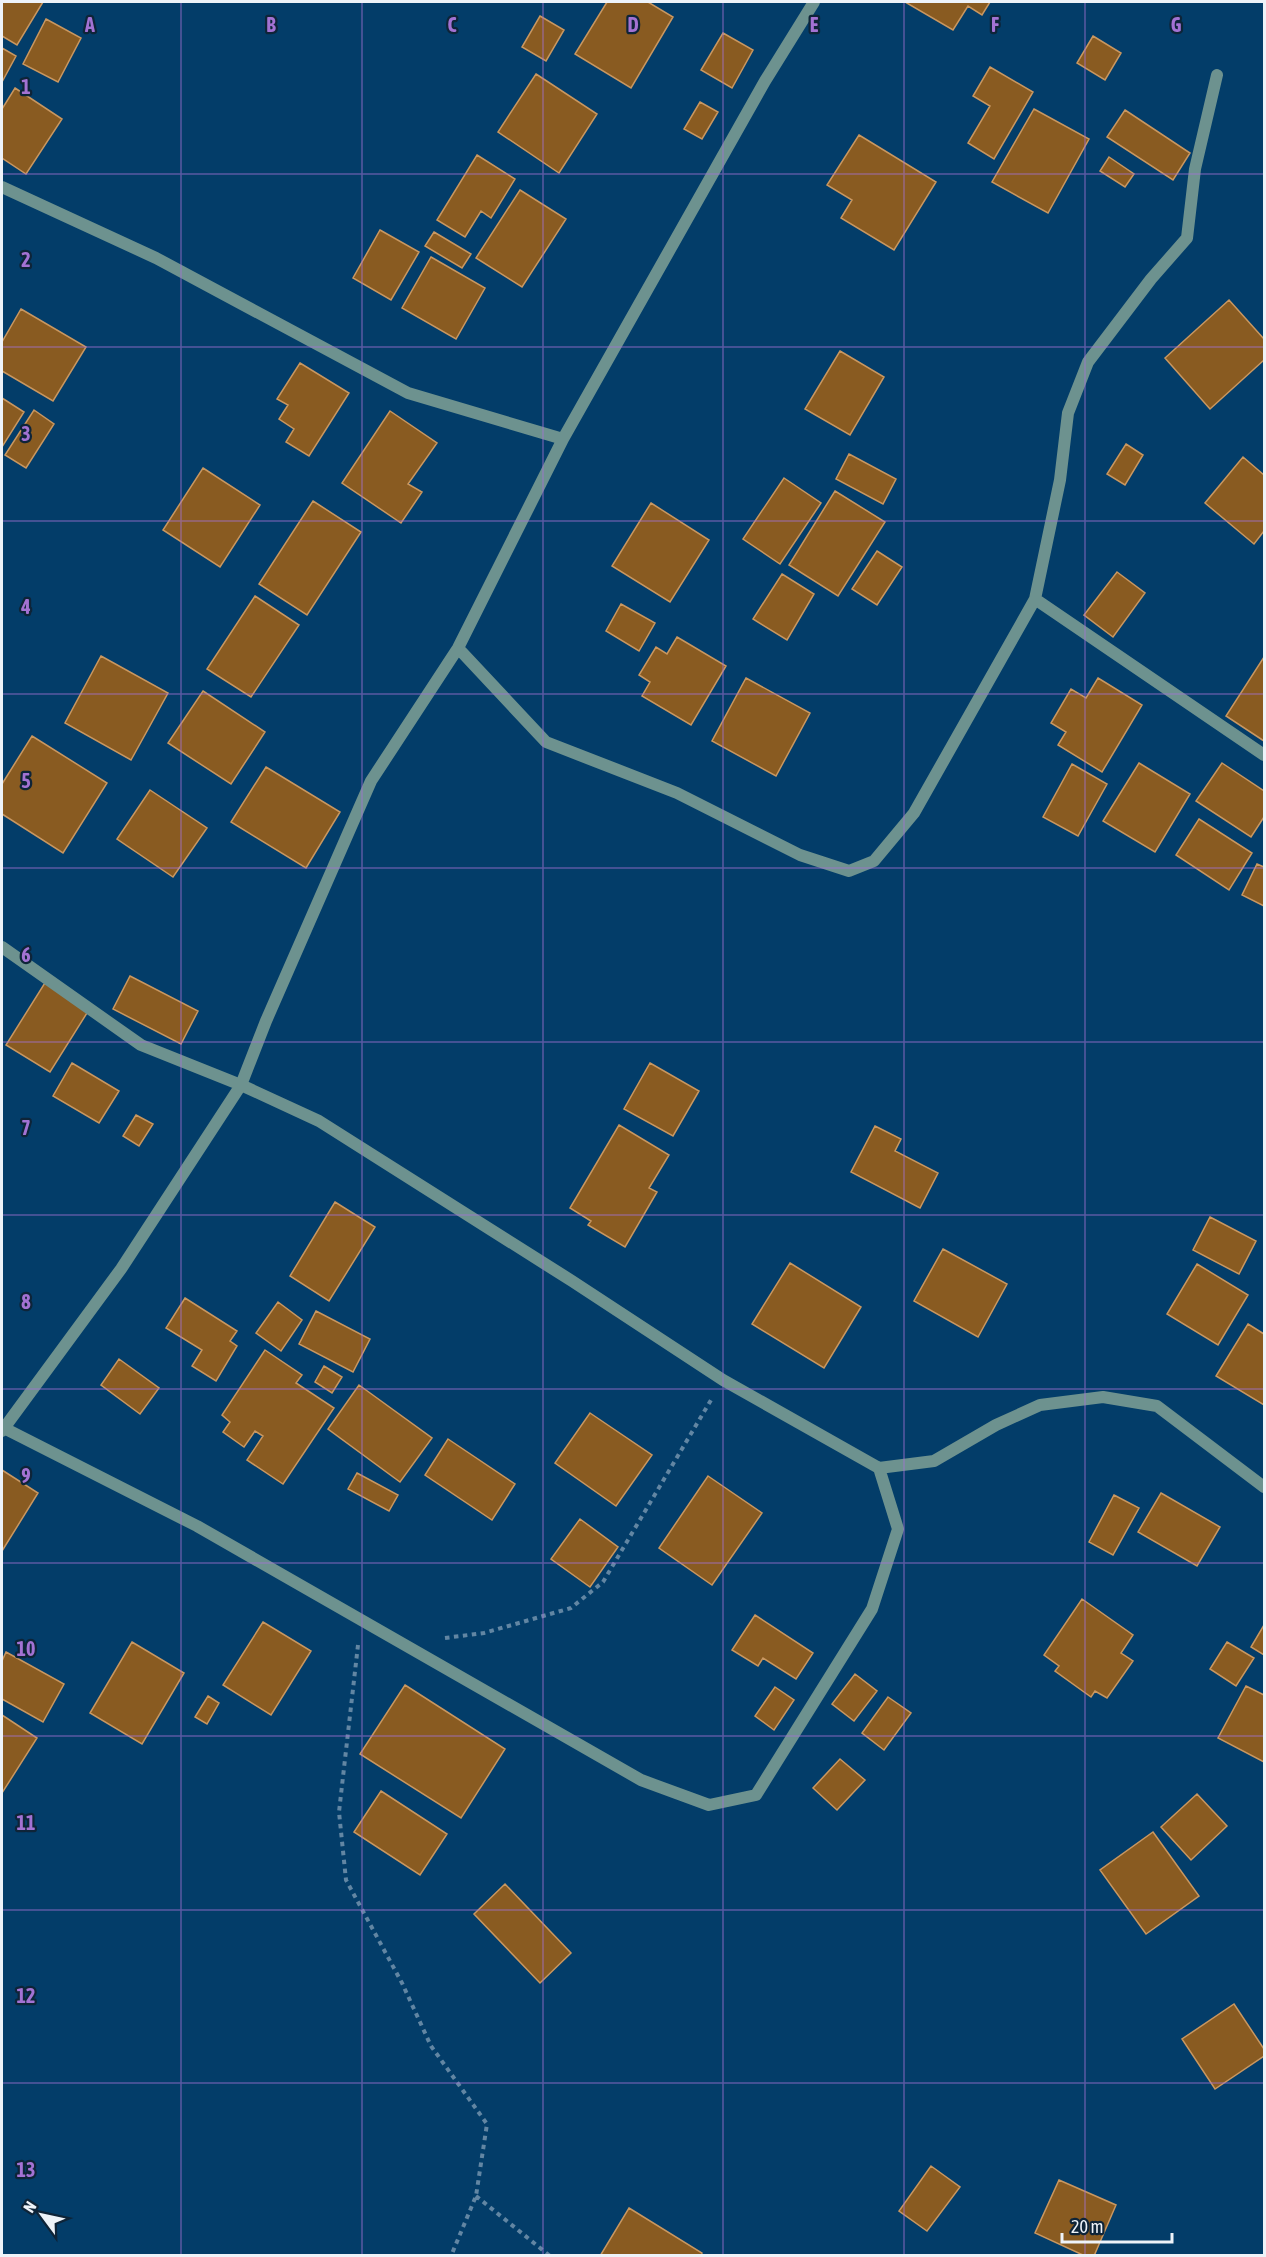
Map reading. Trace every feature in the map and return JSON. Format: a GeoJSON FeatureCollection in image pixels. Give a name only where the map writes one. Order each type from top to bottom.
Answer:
{"type":"FeatureCollection","features":[{"type":"Feature","properties":{"kind":"street"},"geometry":{"type":"LineString","coordinates":[[814,2],[765,81],[563,439],[458,648],[371,781],[266,1021],[241,1085],[121,1269],[2,1429],[197,1526],[641,1780],[709,1804],[756,1795],[872,1609],[898,1529],[879,1468]]}},
{"type":"Feature","properties":{"kind":"street"},"geometry":{"type":"LineString","coordinates":[[458,648],[546,742],[677,793],[800,855],[849,871],[874,861],[914,813],[1035,599],[1060,480],[1068,413],[1088,362],[1150,279],[1187,238],[1195,169],[1217,75]]}},
{"type":"Feature","properties":{"kind":"street"},"geometry":{"type":"LineString","coordinates":[[2,187],[156,258],[408,393],[563,439]]}},
{"type":"Feature","properties":{"kind":"street"},"geometry":{"type":"LineString","coordinates":[[1035,599],[1264,755]]}},
{"type":"Feature","properties":{"kind":"street"},"geometry":{"type":"LineString","coordinates":[[2,946],[141,1045],[241,1085],[319,1121],[572,1281],[723,1380],[879,1468],[934,1461],[996,1425],[1040,1405],[1104,1397],[1157,1406],[1264,1487]]}},
{"type":"Feature","properties":{"kind":"path"},"geometry":{"type":"LineString","coordinates":[[403,1644],[484,1633],[570,1608],[603,1582],[723,1380]]}},
{"type":"Feature","properties":{"kind":"path"},"geometry":{"type":"LineString","coordinates":[[360,1620],[339,1812],[346,1880],[402,1983],[431,2046],[487,2124],[476,2196],[451,2256]]}},
{"type":"Feature","properties":{"kind":"path"},"geometry":{"type":"LineString","coordinates":[[476,2196],[550,2256]]}},
{"type":"Feature","properties":{"kind":"building"},"geometry":{"type":"Polygon","coordinates":[[[2,2],[43,2],[17,45],[2,36],[2,2]]]}},
{"type":"Feature","properties":{"kind":"building"},"geometry":{"type":"Polygon","coordinates":[[[607,2],[648,2],[673,17],[631,88],[575,54],[607,2]]]}},
{"type":"Feature","properties":{"kind":"building"},"geometry":{"type":"Polygon","coordinates":[[[905,2],[990,2],[982,15],[968,6],[953,30],[905,2]]]}},
{"type":"Feature","properties":{"kind":"building"},"geometry":{"type":"Polygon","coordinates":[[[540,16],[564,30],[546,61],[522,47],[540,16]]]}},
{"type":"Feature","properties":{"kind":"building"},"geometry":{"type":"Polygon","coordinates":[[[46,19],[81,38],[58,82],[23,64],[46,19]]]}},
{"type":"Feature","properties":{"kind":"building"},"geometry":{"type":"Polygon","coordinates":[[[723,33],[753,50],[732,88],[701,70],[723,33]]]}},
{"type":"Feature","properties":{"kind":"building"},"geometry":{"type":"Polygon","coordinates":[[[1093,36],[1121,53],[1105,80],[1077,63],[1093,36]]]}},
{"type":"Feature","properties":{"kind":"building"},"geometry":{"type":"Polygon","coordinates":[[[2,48],[16,56],[2,82],[2,48]]]}},
{"type":"Feature","properties":{"kind":"building"},"geometry":{"type":"Polygon","coordinates":[[[990,67],[1033,92],[994,159],[968,143],[990,106],[973,96],[990,67]]]}},
{"type":"Feature","properties":{"kind":"building"},"geometry":{"type":"Polygon","coordinates":[[[536,74],[597,114],[559,173],[498,132],[536,74]]]}},
{"type":"Feature","properties":{"kind":"building"},"geometry":{"type":"Polygon","coordinates":[[[15,88],[62,119],[26,174],[2,158],[2,109],[15,88]]]}},
{"type":"Feature","properties":{"kind":"building"},"geometry":{"type":"Polygon","coordinates":[[[700,102],[718,112],[702,139],[684,129],[700,102]]]}},
{"type":"Feature","properties":{"kind":"building"},"geometry":{"type":"Polygon","coordinates":[[[1034,109],[1089,139],[1048,213],[992,182],[1034,109]]]}},
{"type":"Feature","properties":{"kind":"building"},"geometry":{"type":"Polygon","coordinates":[[[1125,110],[1190,153],[1173,180],[1107,137],[1125,110]]]}},
{"type":"Feature","properties":{"kind":"building"},"geometry":{"type":"Polygon","coordinates":[[[859,135],[936,182],[894,250],[841,218],[852,200],[827,185],[859,135]]]}},
{"type":"Feature","properties":{"kind":"building"},"geometry":{"type":"Polygon","coordinates":[[[477,155],[515,179],[491,218],[481,211],[465,237],[437,220],[477,155]]]}},
{"type":"Feature","properties":{"kind":"building"},"geometry":{"type":"Polygon","coordinates":[[[1109,157],[1134,174],[1125,187],[1100,171],[1109,157]]]}},
{"type":"Feature","properties":{"kind":"building"},"geometry":{"type":"Polygon","coordinates":[[[520,190],[566,219],[522,287],[476,258],[520,190]]]}},
{"type":"Feature","properties":{"kind":"building"},"geometry":{"type":"Polygon","coordinates":[[[380,230],[419,252],[391,300],[353,278],[380,230]]]}},
{"type":"Feature","properties":{"kind":"building"},"geometry":{"type":"Polygon","coordinates":[[[434,232],[471,254],[462,268],[425,246],[434,232]]]}},
{"type":"Feature","properties":{"kind":"building"},"geometry":{"type":"Polygon","coordinates":[[[431,257],[485,288],[456,339],[402,308],[431,257]]]}},
{"type":"Feature","properties":{"kind":"building"},"geometry":{"type":"Polygon","coordinates":[[[1229,300],[1264,339],[1264,360],[1210,409],[1165,358],[1229,300]]]}},
{"type":"Feature","properties":{"kind":"building"},"geometry":{"type":"Polygon","coordinates":[[[21,309],[86,347],[53,401],[2,371],[2,342],[21,309]]]}},
{"type":"Feature","properties":{"kind":"building"},"geometry":{"type":"Polygon","coordinates":[[[840,351],[884,377],[850,435],[805,409],[840,351]]]}},
{"type":"Feature","properties":{"kind":"building"},"geometry":{"type":"Polygon","coordinates":[[[300,363],[349,393],[309,456],[286,442],[294,429],[279,419],[288,405],[277,399],[300,363]]]}},
{"type":"Feature","properties":{"kind":"building"},"geometry":{"type":"Polygon","coordinates":[[[2,398],[24,412],[2,447],[2,398]]]}},
{"type":"Feature","properties":{"kind":"building"},"geometry":{"type":"Polygon","coordinates":[[[34,410],[54,424],[26,468],[5,455],[34,410]]]}},
{"type":"Feature","properties":{"kind":"building"},"geometry":{"type":"Polygon","coordinates":[[[390,411],[437,443],[408,484],[422,492],[401,523],[342,483],[390,411]]]}},
{"type":"Feature","properties":{"kind":"building"},"geometry":{"type":"Polygon","coordinates":[[[1126,444],[1143,455],[1125,485],[1107,474],[1126,444]]]}},
{"type":"Feature","properties":{"kind":"building"},"geometry":{"type":"Polygon","coordinates":[[[849,454],[896,479],[883,504],[836,479],[849,454]]]}},
{"type":"Feature","properties":{"kind":"building"},"geometry":{"type":"Polygon","coordinates":[[[1243,457],[1264,475],[1264,531],[1254,544],[1205,503],[1243,457]]]}},
{"type":"Feature","properties":{"kind":"building"},"geometry":{"type":"Polygon","coordinates":[[[203,468],[260,505],[220,567],[163,530],[203,468]]]}},
{"type":"Feature","properties":{"kind":"building"},"geometry":{"type":"Polygon","coordinates":[[[784,478],[821,503],[780,564],[743,539],[784,478]]]}},
{"type":"Feature","properties":{"kind":"building"},"geometry":{"type":"Polygon","coordinates":[[[835,491],[885,522],[838,596],[789,565],[835,491]]]}},
{"type":"Feature","properties":{"kind":"building"},"geometry":{"type":"Polygon","coordinates":[[[313,501],[361,532],[307,615],[259,584],[313,501]]]}},
{"type":"Feature","properties":{"kind":"building"},"geometry":{"type":"Polygon","coordinates":[[[651,503],[709,540],[670,602],[612,566],[651,503]]]}},
{"type":"Feature","properties":{"kind":"building"},"geometry":{"type":"Polygon","coordinates":[[[877,551],[902,567],[877,605],[852,589],[877,551]]]}},
{"type":"Feature","properties":{"kind":"building"},"geometry":{"type":"Polygon","coordinates":[[[1117,572],[1145,593],[1113,637],[1084,615],[1117,572]]]}},
{"type":"Feature","properties":{"kind":"building"},"geometry":{"type":"Polygon","coordinates":[[[782,574],[814,594],[787,640],[753,619],[782,574]]]}},
{"type":"Feature","properties":{"kind":"building"},"geometry":{"type":"Polygon","coordinates":[[[255,596],[299,625],[251,697],[207,669],[255,596]]]}},
{"type":"Feature","properties":{"kind":"building"},"geometry":{"type":"Polygon","coordinates":[[[621,604],[655,623],[639,651],[606,631],[621,604]]]}},
{"type":"Feature","properties":{"kind":"building"},"geometry":{"type":"Polygon","coordinates":[[[677,637],[726,666],[691,725],[642,696],[650,682],[639,675],[656,647],[667,654],[677,637]]]}},
{"type":"Feature","properties":{"kind":"building"},"geometry":{"type":"Polygon","coordinates":[[[101,656],[168,693],[131,760],[65,723],[101,656]]]}},
{"type":"Feature","properties":{"kind":"building"},"geometry":{"type":"Polygon","coordinates":[[[1264,657],[1264,741],[1226,716],[1264,657]]]}},
{"type":"Feature","properties":{"kind":"building"},"geometry":{"type":"Polygon","coordinates":[[[746,678],[810,713],[776,776],[712,741],[746,678]]]}},
{"type":"Feature","properties":{"kind":"building"},"geometry":{"type":"Polygon","coordinates":[[[1098,678],[1142,705],[1102,772],[1058,745],[1066,732],[1051,723],[1071,689],[1086,698],[1098,678]]]}},
{"type":"Feature","properties":{"kind":"building"},"geometry":{"type":"Polygon","coordinates":[[[203,691],[265,732],[231,784],[168,743],[203,691]]]}},
{"type":"Feature","properties":{"kind":"building"},"geometry":{"type":"Polygon","coordinates":[[[32,736],[107,783],[63,853],[2,814],[2,784],[32,736]]]}},
{"type":"Feature","properties":{"kind":"building"},"geometry":{"type":"Polygon","coordinates":[[[1139,763],[1190,794],[1155,852],[1103,821],[1139,763]]]}},
{"type":"Feature","properties":{"kind":"building"},"geometry":{"type":"Polygon","coordinates":[[[1222,763],[1264,791],[1264,817],[1251,837],[1196,801],[1222,763]]]}},
{"type":"Feature","properties":{"kind":"building"},"geometry":{"type":"Polygon","coordinates":[[[1072,764],[1107,784],[1078,836],[1043,817],[1072,764]]]}},
{"type":"Feature","properties":{"kind":"building"},"geometry":{"type":"Polygon","coordinates":[[[266,767],[340,812],[306,868],[231,822],[266,767]]]}},
{"type":"Feature","properties":{"kind":"building"},"geometry":{"type":"Polygon","coordinates":[[[150,790],[207,828],[173,877],[117,839],[150,790]]]}},
{"type":"Feature","properties":{"kind":"building"},"geometry":{"type":"Polygon","coordinates":[[[1199,819],[1252,853],[1229,890],[1176,855],[1199,819]]]}},
{"type":"Feature","properties":{"kind":"building"},"geometry":{"type":"Polygon","coordinates":[[[1257,864],[1264,867],[1264,906],[1242,895],[1257,864]]]}},
{"type":"Feature","properties":{"kind":"building"},"geometry":{"type":"Polygon","coordinates":[[[130,976],[198,1011],[181,1044],[113,1009],[130,976]]]}},
{"type":"Feature","properties":{"kind":"building"},"geometry":{"type":"Polygon","coordinates":[[[48,978],[92,1005],[50,1072],[6,1045],[48,978]]]}},
{"type":"Feature","properties":{"kind":"building"},"geometry":{"type":"Polygon","coordinates":[[[72,1063],[119,1091],[99,1123],[53,1096],[72,1063]]]}},
{"type":"Feature","properties":{"kind":"building"},"geometry":{"type":"Polygon","coordinates":[[[650,1063],[699,1091],[673,1136],[624,1109],[650,1063]]]}},
{"type":"Feature","properties":{"kind":"building"},"geometry":{"type":"Polygon","coordinates":[[[136,1115],[153,1124],[139,1146],[123,1136],[136,1115]]]}},
{"type":"Feature","properties":{"kind":"building"},"geometry":{"type":"Polygon","coordinates":[[[619,1125],[669,1155],[649,1188],[657,1192],[625,1247],[588,1225],[591,1221],[570,1208],[619,1125]]]}},
{"type":"Feature","properties":{"kind":"building"},"geometry":{"type":"Polygon","coordinates":[[[875,1126],[901,1139],[895,1151],[938,1173],[920,1208],[851,1172],[875,1126]]]}},
{"type":"Feature","properties":{"kind":"building"},"geometry":{"type":"Polygon","coordinates":[[[335,1202],[375,1227],[329,1301],[290,1276],[335,1202]]]}},
{"type":"Feature","properties":{"kind":"building"},"geometry":{"type":"Polygon","coordinates":[[[1210,1217],[1256,1241],[1239,1274],[1193,1250],[1210,1217]]]}},
{"type":"Feature","properties":{"kind":"building"},"geometry":{"type":"Polygon","coordinates":[[[943,1249],[1007,1284],[978,1337],[914,1301],[943,1249]]]}},
{"type":"Feature","properties":{"kind":"building"},"geometry":{"type":"Polygon","coordinates":[[[790,1263],[861,1307],[824,1368],[752,1324],[790,1263]]]}},
{"type":"Feature","properties":{"kind":"building"},"geometry":{"type":"Polygon","coordinates":[[[1197,1264],[1248,1295],[1218,1345],[1167,1314],[1197,1264]]]}},
{"type":"Feature","properties":{"kind":"building"},"geometry":{"type":"Polygon","coordinates":[[[185,1298],[237,1331],[230,1341],[237,1346],[216,1381],[192,1366],[202,1350],[166,1328],[185,1298]]]}},
{"type":"Feature","properties":{"kind":"building"},"geometry":{"type":"Polygon","coordinates":[[[278,1302],[302,1320],[281,1351],[256,1333],[278,1302]]]}},
{"type":"Feature","properties":{"kind":"building"},"geometry":{"type":"Polygon","coordinates":[[[316,1311],[370,1339],[353,1372],[299,1344],[316,1311]]]}},
{"type":"Feature","properties":{"kind":"building"},"geometry":{"type":"Polygon","coordinates":[[[1248,1324],[1264,1334],[1264,1405],[1216,1376],[1248,1324]]]}},
{"type":"Feature","properties":{"kind":"building"},"geometry":{"type":"Polygon","coordinates":[[[265,1350],[302,1375],[296,1383],[334,1408],[283,1484],[247,1460],[263,1436],[255,1431],[244,1447],[223,1432],[230,1422],[222,1415],[265,1350]]]}},
{"type":"Feature","properties":{"kind":"building"},"geometry":{"type":"Polygon","coordinates":[[[119,1359],[159,1388],[140,1414],[101,1385],[119,1359]]]}},
{"type":"Feature","properties":{"kind":"building"},"geometry":{"type":"Polygon","coordinates":[[[324,1366],[342,1377],[332,1393],[315,1382],[324,1366]]]}},
{"type":"Feature","properties":{"kind":"building"},"geometry":{"type":"Polygon","coordinates":[[[359,1385],[432,1438],[400,1482],[328,1429],[359,1385]]]}},
{"type":"Feature","properties":{"kind":"building"},"geometry":{"type":"Polygon","coordinates":[[[590,1413],[652,1455],[616,1506],[555,1463],[590,1413]]]}},
{"type":"Feature","properties":{"kind":"building"},"geometry":{"type":"Polygon","coordinates":[[[448,1439],[515,1484],[492,1520],[425,1475],[448,1439]]]}},
{"type":"Feature","properties":{"kind":"building"},"geometry":{"type":"Polygon","coordinates":[[[2,1470],[38,1493],[2,1551],[2,1470]]]}},
{"type":"Feature","properties":{"kind":"building"},"geometry":{"type":"Polygon","coordinates":[[[357,1473],[398,1495],[389,1511],[348,1489],[357,1473]]]}},
{"type":"Feature","properties":{"kind":"building"},"geometry":{"type":"Polygon","coordinates":[[[708,1476],[762,1513],[712,1585],[659,1548],[708,1476]]]}},
{"type":"Feature","properties":{"kind":"building"},"geometry":{"type":"Polygon","coordinates":[[[1161,1493],[1220,1527],[1197,1566],[1138,1532],[1161,1493]]]}},
{"type":"Feature","properties":{"kind":"building"},"geometry":{"type":"Polygon","coordinates":[[[1114,1495],[1139,1508],[1113,1555],[1089,1542],[1114,1495]]]}},
{"type":"Feature","properties":{"kind":"building"},"geometry":{"type":"Polygon","coordinates":[[[580,1519],[618,1547],[590,1587],[551,1559],[580,1519]]]}},
{"type":"Feature","properties":{"kind":"building"},"geometry":{"type":"Polygon","coordinates":[[[1082,1599],[1133,1635],[1121,1653],[1133,1661],[1107,1698],[1095,1691],[1091,1697],[1055,1671],[1059,1666],[1044,1655],[1082,1599]]]}},
{"type":"Feature","properties":{"kind":"building"},"geometry":{"type":"Polygon","coordinates":[[[755,1615],[813,1653],[796,1679],[763,1658],[758,1666],[732,1650],[755,1615]]]}},
{"type":"Feature","properties":{"kind":"building"},"geometry":{"type":"Polygon","coordinates":[[[263,1622],[311,1651],[271,1715],[223,1685],[263,1622]]]}},
{"type":"Feature","properties":{"kind":"building"},"geometry":{"type":"Polygon","coordinates":[[[1264,1625],[1264,1655],[1251,1647],[1264,1625]]]}},
{"type":"Feature","properties":{"kind":"building"},"geometry":{"type":"Polygon","coordinates":[[[132,1642],[184,1673],[142,1744],[90,1713],[132,1642]]]}},
{"type":"Feature","properties":{"kind":"building"},"geometry":{"type":"Polygon","coordinates":[[[1227,1642],[1254,1658],[1236,1686],[1210,1669],[1227,1642]]]}},
{"type":"Feature","properties":{"kind":"building"},"geometry":{"type":"Polygon","coordinates":[[[6,1652],[64,1684],[43,1722],[2,1699],[2,1661],[6,1652]]]}},
{"type":"Feature","properties":{"kind":"building"},"geometry":{"type":"Polygon","coordinates":[[[855,1674],[877,1691],[854,1721],[832,1704],[855,1674]]]}},
{"type":"Feature","properties":{"kind":"building"},"geometry":{"type":"Polygon","coordinates":[[[405,1685],[505,1749],[461,1818],[360,1754],[405,1685]]]}},
{"type":"Feature","properties":{"kind":"building"},"geometry":{"type":"Polygon","coordinates":[[[1246,1686],[1264,1695],[1264,1762],[1218,1738],[1246,1686]]]}},
{"type":"Feature","properties":{"kind":"building"},"geometry":{"type":"Polygon","coordinates":[[[775,1687],[794,1700],[774,1730],[755,1716],[775,1687]]]}},
{"type":"Feature","properties":{"kind":"building"},"geometry":{"type":"Polygon","coordinates":[[[208,1696],[219,1703],[207,1724],[195,1717],[208,1696]]]}},
{"type":"Feature","properties":{"kind":"building"},"geometry":{"type":"Polygon","coordinates":[[[888,1697],[911,1713],[884,1750],[862,1733],[888,1697]]]}},
{"type":"Feature","properties":{"kind":"building"},"geometry":{"type":"Polygon","coordinates":[[[2,1715],[37,1738],[2,1793],[2,1715]]]}},
{"type":"Feature","properties":{"kind":"building"},"geometry":{"type":"Polygon","coordinates":[[[840,1759],[865,1780],[837,1810],[813,1788],[840,1759]]]}},
{"type":"Feature","properties":{"kind":"building"},"geometry":{"type":"Polygon","coordinates":[[[381,1791],[447,1834],[420,1875],[354,1832],[381,1791]]]}},
{"type":"Feature","properties":{"kind":"building"},"geometry":{"type":"Polygon","coordinates":[[[1197,1794],[1227,1826],[1191,1860],[1161,1827],[1197,1794]]]}},
{"type":"Feature","properties":{"kind":"building"},"geometry":{"type":"Polygon","coordinates":[[[1153,1832],[1199,1896],[1146,1934],[1100,1870],[1153,1832]]]}},
{"type":"Feature","properties":{"kind":"building"},"geometry":{"type":"Polygon","coordinates":[[[505,1884],[571,1953],[540,1983],[474,1914],[505,1884]]]}},
{"type":"Feature","properties":{"kind":"building"},"geometry":{"type":"Polygon","coordinates":[[[1234,2004],[1264,2049],[1264,2056],[1215,2089],[1182,2039],[1234,2004]]]}},
{"type":"Feature","properties":{"kind":"building"},"geometry":{"type":"Polygon","coordinates":[[[931,2166],[960,2187],[927,2231],[899,2211],[931,2166]]]}},
{"type":"Feature","properties":{"kind":"building"},"geometry":{"type":"Polygon","coordinates":[[[1059,2180],[1116,2205],[1094,2256],[1085,2256],[1035,2233],[1059,2180]]]}},
{"type":"Feature","properties":{"kind":"building"},"geometry":{"type":"Polygon","coordinates":[[[629,2208],[702,2253],[701,2256],[600,2256],[629,2208]]]}}]}
